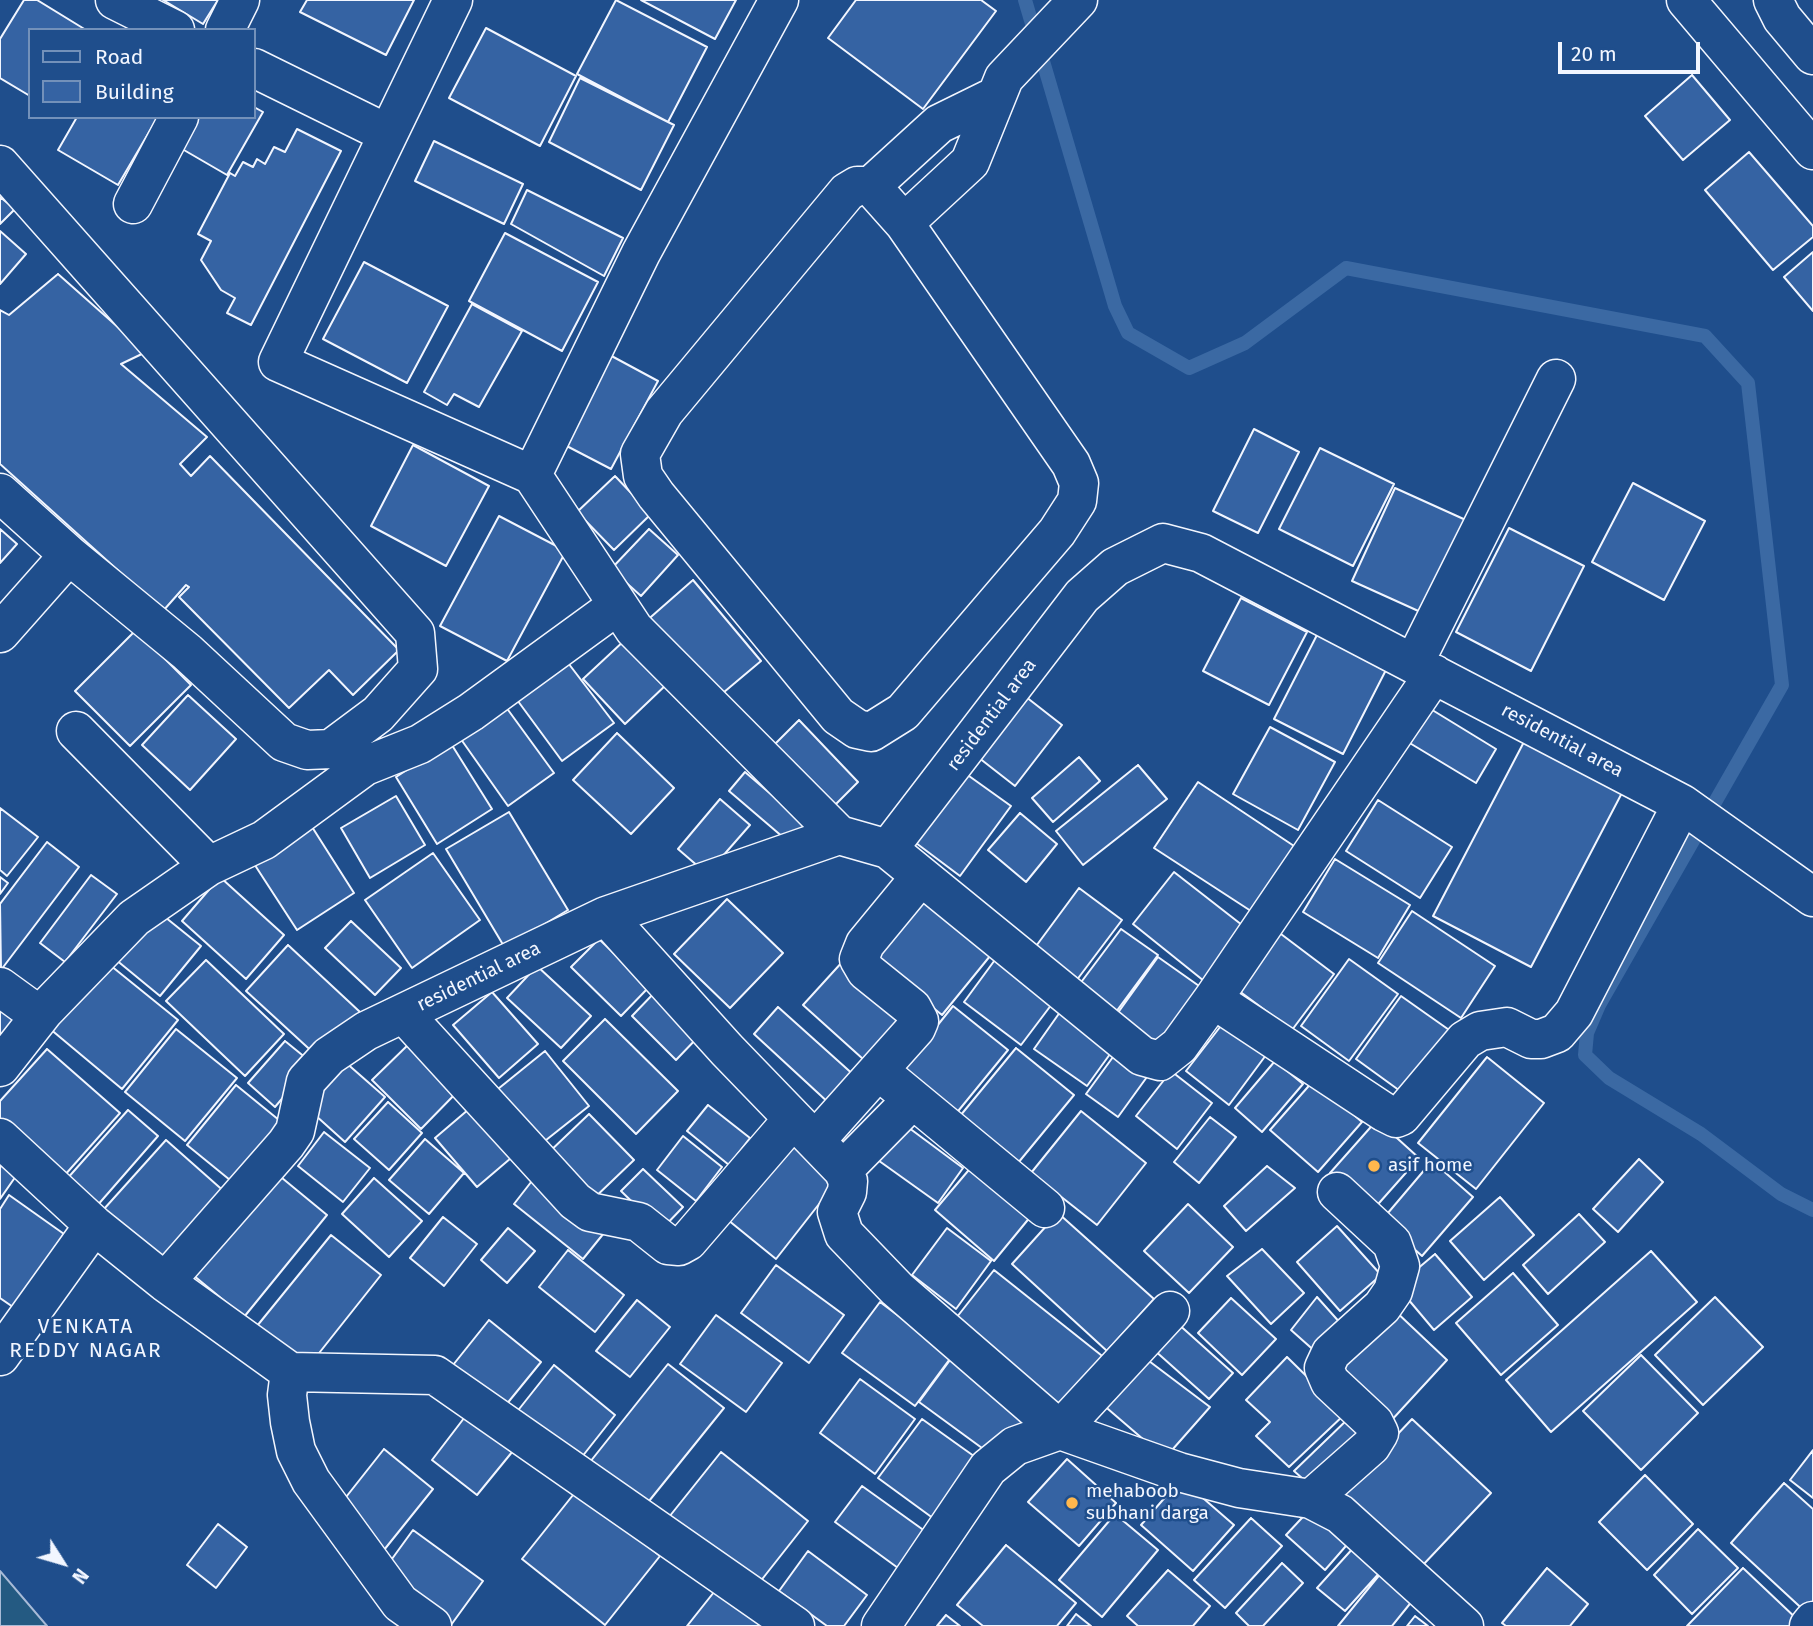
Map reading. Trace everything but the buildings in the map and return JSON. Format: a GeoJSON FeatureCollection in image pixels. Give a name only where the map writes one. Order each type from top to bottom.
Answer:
{"type":"FeatureCollection","features":[{"type":"Feature","properties":{"kind":"street"},"geometry":{"type":"LineString","coordinates":[[114,0],[172,28]]}},
{"type":"Feature","properties":{"kind":"street"},"geometry":{"type":"LineString","coordinates":[[226,28],[240,0]]}},
{"type":"Feature","properties":{"kind":"street"},"geometry":{"type":"LineString","coordinates":[[453,0],[278,362],[531,475],[634,629],[839,835],[888,849],[1142,1056],[1160,1060],[1170,1055],[1213,999],[1424,668],[1556,379]]}},
{"type":"Feature","properties":{"kind":"street"},"geometry":{"type":"LineString","coordinates":[[531,475],[641,253],[779,0]]}},
{"type":"Feature","properties":{"kind":"street"},"geometry":{"type":"LineString","coordinates":[[1686,0],[1813,150]]}},
{"type":"Feature","properties":{"kind":"street"},"geometry":{"type":"LineString","coordinates":[[1773,0],[1782,19],[1813,55]]}},
{"type":"Feature","properties":{"kind":"street"},"geometry":{"type":"LineString","coordinates":[[871,186],[904,223],[1071,464],[1079,483],[1077,501],[1057,532],[903,712],[871,732],[857,729],[838,716],[656,495],[643,476],[640,454],[664,412],[847,192],[857,186],[871,186],[939,124],[1000,87],[1071,9]]}},
{"type":"Feature","properties":{"kind":"street"},"geometry":{"type":"LineString","coordinates":[[256,69],[388,134]]}},
{"type":"Feature","properties":{"kind":"street"},"geometry":{"type":"LineString","coordinates":[[904,223],[970,162],[1000,87]]}},
{"type":"Feature","properties":{"kind":"street"},"geometry":{"type":"LineString","coordinates":[[133,204],[178,119]]}},
{"type":"Feature","properties":{"kind":"street"},"geometry":{"type":"LineString","coordinates":[[0,165],[415,633],[418,669],[378,714],[331,749],[307,750],[284,742],[187,652],[69,555],[0,493]]}},
{"type":"Feature","properties":{"kind":"street","name":"residential area"},"geometry":{"type":"LineString","coordinates":[[888,849],[1082,596],[1115,567],[1163,543],[1201,553],[1683,806],[1813,897]]}},
{"type":"Feature","properties":{"kind":"street"},"geometry":{"type":"LineString","coordinates":[[0,633],[69,555]]}},
{"type":"Feature","properties":{"kind":"street"},"geometry":{"type":"LineString","coordinates":[[0,1067],[40,1016],[134,918],[209,866],[264,840],[365,766],[420,744],[471,712],[618,605]]}},
{"type":"Feature","properties":{"kind":"street"},"geometry":{"type":"LineString","coordinates":[[76,731],[209,866]]}},
{"type":"Feature","properties":{"kind":"street"},"geometry":{"type":"LineString","coordinates":[[1213,999],[1396,1118],[1408,1112],[1465,1040],[1480,1031],[1507,1027],[1531,1039],[1541,1039],[1558,1033],[1574,1013],[1683,806]]}},
{"type":"Feature","properties":{"kind":"street","name":"residential area"},"geometry":{"type":"LineString","coordinates":[[165,1282],[286,1144],[295,1130],[306,1081],[329,1056],[366,1031],[606,916],[839,835]]}},
{"type":"Feature","properties":{"kind":"street"},"geometry":{"type":"LineString","coordinates":[[404,1014],[575,1201],[590,1212],[639,1222],[674,1247],[688,1241],[804,1130],[879,1071],[912,1035],[919,1021],[912,1009],[866,971],[859,959],[865,944],[920,876]]}},
{"type":"Feature","properties":{"kind":"street"},"geometry":{"type":"LineString","coordinates":[[606,916],[843,1170],[848,1181],[847,1192],[837,1212],[844,1234],[897,1289],[1060,1430],[1179,1472],[1239,1488],[1311,1499],[1340,1514],[1464,1626]]}},
{"type":"Feature","properties":{"kind":"street"},"geometry":{"type":"LineString","coordinates":[[0,987],[40,1016]]}},
{"type":"Feature","properties":{"kind":"street"},"geometry":{"type":"LineString","coordinates":[[879,1071],[1045,1208]]}},
{"type":"Feature","properties":{"kind":"street"},"geometry":{"type":"LineString","coordinates":[[843,1170],[913,1100]]}},
{"type":"Feature","properties":{"kind":"street"},"geometry":{"type":"LineString","coordinates":[[0,1138],[94,1225],[165,1282],[290,1372],[435,1375],[795,1626]]}},
{"type":"Feature","properties":{"kind":"street"},"geometry":{"type":"LineString","coordinates":[[1311,1499],[1371,1446],[1379,1433],[1374,1423],[1330,1382],[1324,1368],[1331,1353],[1382,1307],[1393,1291],[1400,1266],[1392,1243],[1337,1192]]}},
{"type":"Feature","properties":{"kind":"street"},"geometry":{"type":"LineString","coordinates":[[0,1356],[94,1225]]}},
{"type":"Feature","properties":{"kind":"street"},"geometry":{"type":"LineString","coordinates":[[881,1626],[988,1468],[1015,1446],[1060,1430],[1170,1311]]}},
{"type":"Feature","properties":{"kind":"street"},"geometry":{"type":"LineString","coordinates":[[290,1372],[287,1395],[290,1422],[296,1451],[311,1481],[400,1604],[432,1626]]}},
{"type":"Feature","properties":{"kind":"street"},"geometry":{"type":"LineString","coordinates":[[1809,1626],[1813,1621]]}},
{"type":"Feature","properties":{"kind":"shaded area"},"geometry":{"type":"Polygon","coordinates":[[[0,1571],[47,1626],[0,1626],[0,1571]]]}},
{"type":"Feature","properties":{"kind":"waterway"},"geometry":{"type":"LineString","coordinates":[[1025,0],[1115,306],[1128,333],[1189,368],[1245,343],[1346,268],[1705,336],[1748,383],[1782,685],[1599,1005],[1587,1033],[1585,1055],[1609,1078],[1701,1134],[1781,1194],[1813,1210]]}},
{"type":"Feature","properties":{"kind":"place","name":"asif home"},"geometry":{"type":"Point","coordinates":[1374,1166]}},
{"type":"Feature","properties":{"kind":"place","name":"mehaboob subhani darga"},"geometry":{"type":"Point","coordinates":[1072,1503]}},
{"type":"Feature","properties":{"kind":"district","name":"VENKATA REDDY NAGAR"},"geometry":{"type":"Point","coordinates":[86,1339]}}]}
